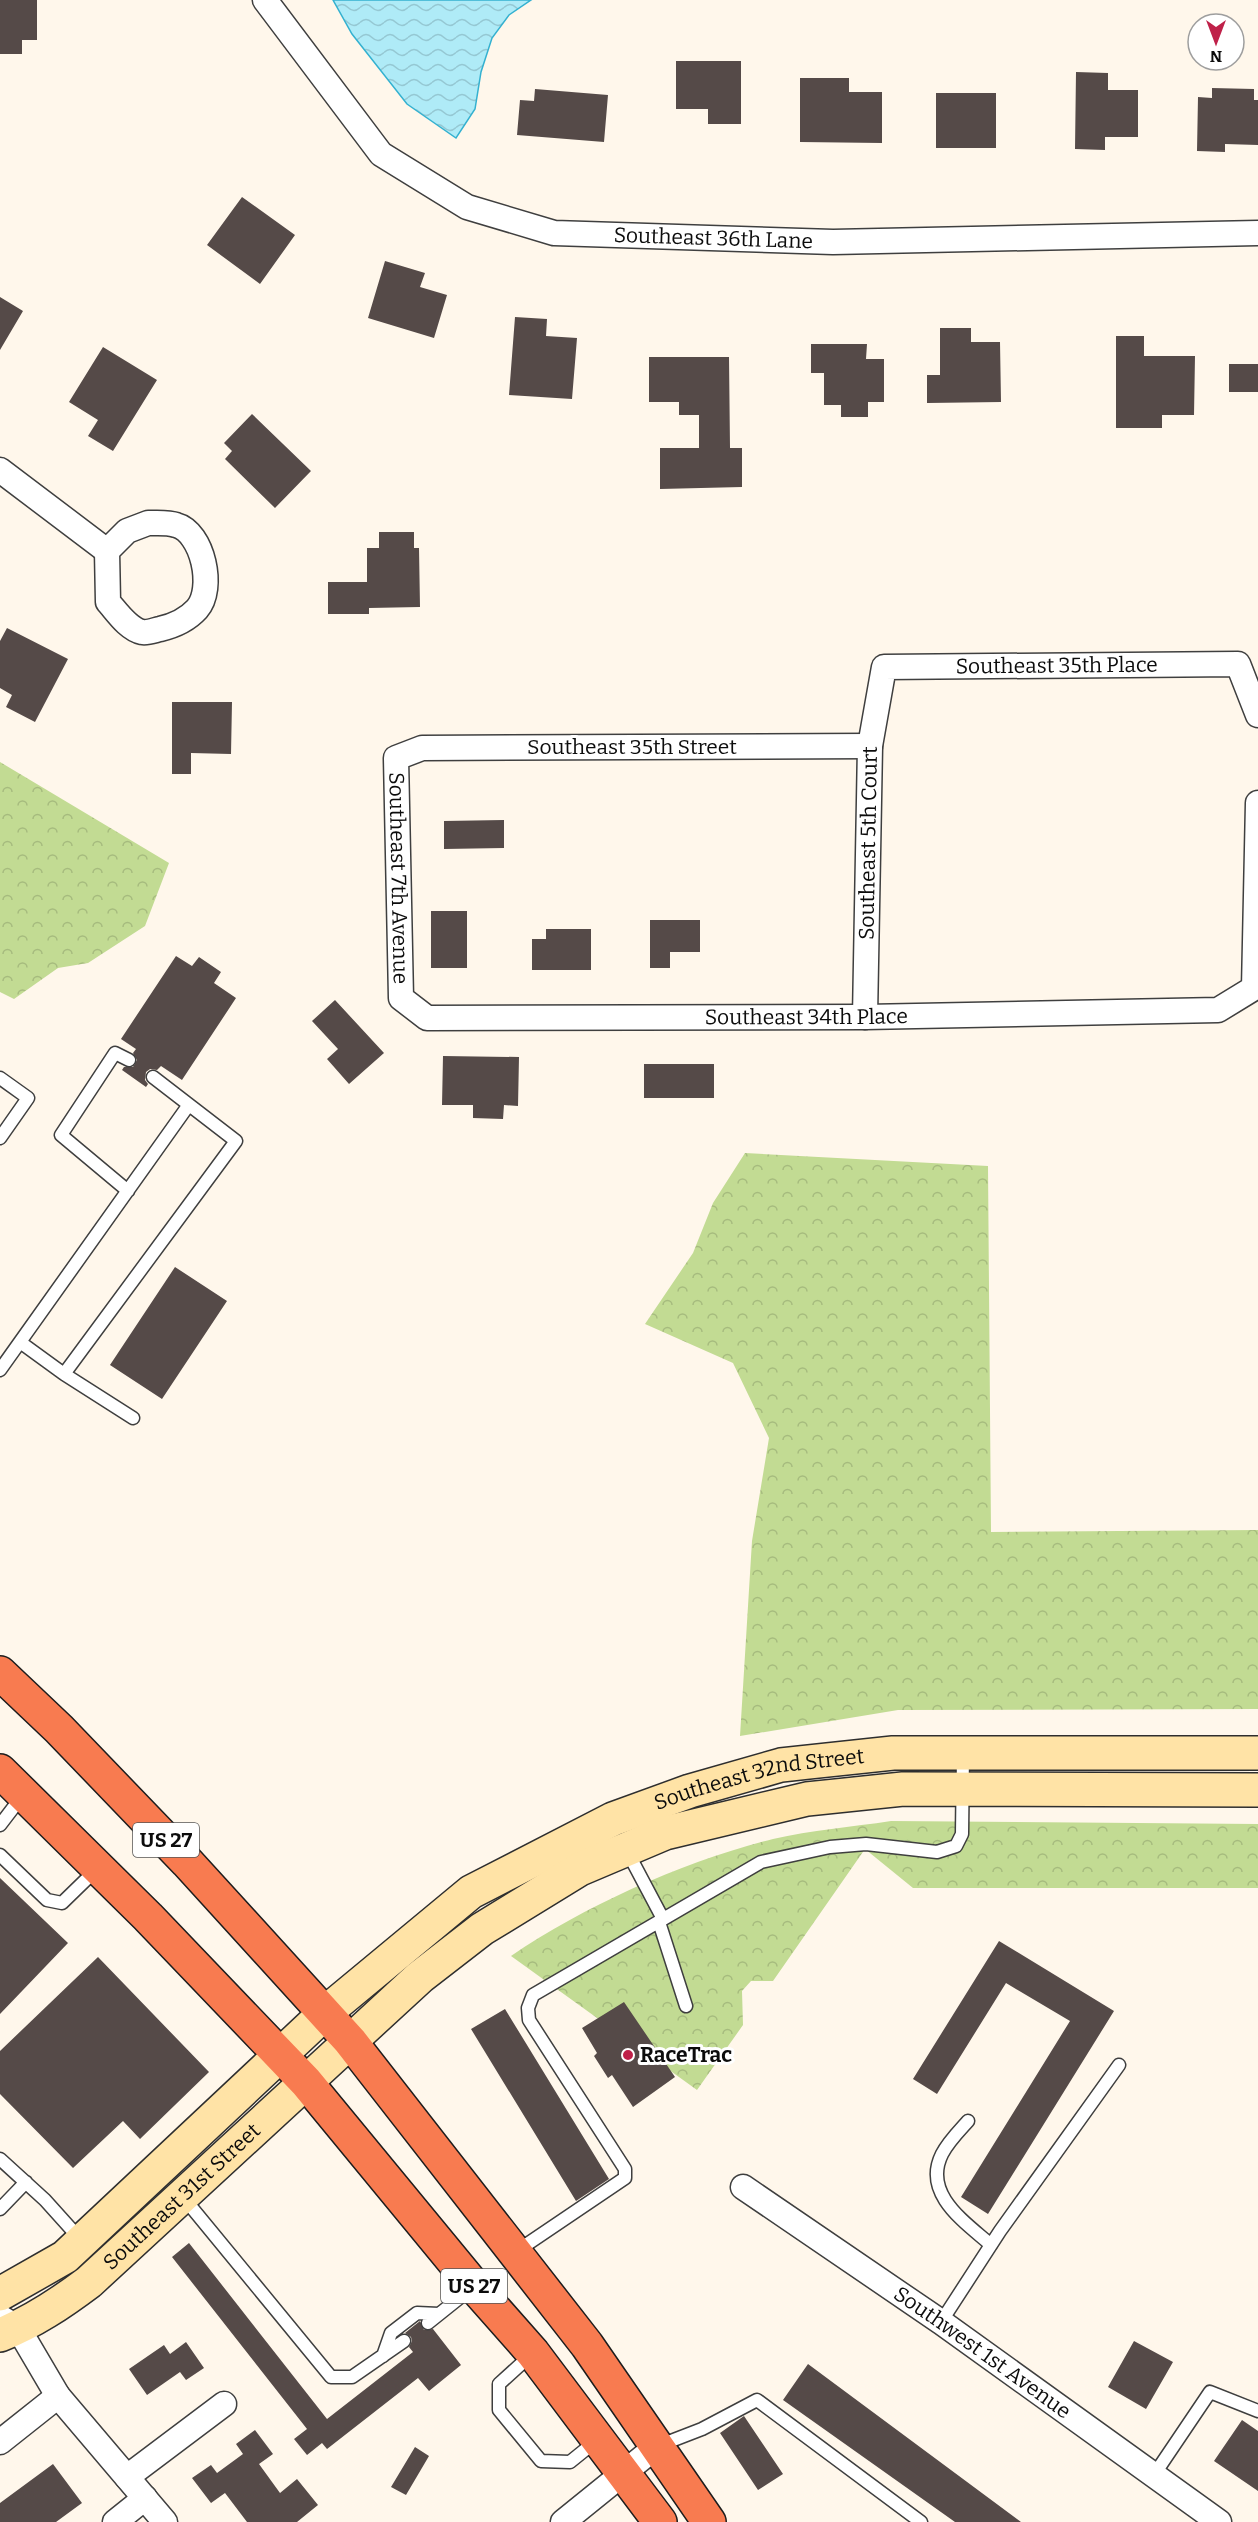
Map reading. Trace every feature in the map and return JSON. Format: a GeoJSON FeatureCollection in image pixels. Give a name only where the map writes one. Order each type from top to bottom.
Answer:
{"type":"FeatureCollection","features":[{"type":"Feature","properties":{"kind":"highway","name":"US 27"},"geometry":{"type":"LineString","coordinates":[[0,1673],[59,1729],[188,1862],[350,2041],[587,2345],[708,2522]]}},
{"type":"Feature","properties":{"kind":"highway","name":"US 27"},"geometry":{"type":"LineString","coordinates":[[0,1771],[98,1867],[306,2082],[474,2286],[533,2353],[660,2522]]}},
{"type":"Feature","properties":{"kind":"main road","name":"Southeast 32nd Street"},"geometry":{"type":"LineString","coordinates":[[325,2013],[471,1892],[613,1819],[690,1791],[781,1766],[893,1753],[1258,1753]]}},
{"type":"Feature","properties":{"kind":"main road","name":"Southeast 32nd Street"},"geometry":{"type":"LineString","coordinates":[[350,2041],[420,1977],[482,1929],[580,1869],[665,1833],[807,1799],[903,1789],[1258,1790]]}},
{"type":"Feature","properties":{"kind":"main road","name":"Southeast 31st Street"},"geometry":{"type":"LineString","coordinates":[[0,2294],[65,2257],[325,2013]]}},
{"type":"Feature","properties":{"kind":"main road","name":"Southeast 31st Street"},"geometry":{"type":"LineString","coordinates":[[6,2327],[58,2306],[89,2282],[350,2041]]}},
{"type":"Feature","properties":{"kind":"street","name":"Southeast 36th Lane"},"geometry":{"type":"LineString","coordinates":[[265,0],[381,154],[467,207],[554,233],[833,242],[1258,233]]}},
{"type":"Feature","properties":{"kind":"street"},"geometry":{"type":"LineString","coordinates":[[0,470],[107,551]]}},
{"type":"Feature","properties":{"kind":"street"},"geometry":{"type":"LineString","coordinates":[[148,523],[176,525],[191,533],[202,555],[205,574],[204,592],[198,608],[174,626],[144,633],[130,627],[108,602],[107,551],[127,531],[148,523]]}},
{"type":"Feature","properties":{"kind":"street","name":"Southeast 35th Place"},"geometry":{"type":"LineString","coordinates":[[883,671],[884,667],[1238,664],[1258,715]]}},
{"type":"Feature","properties":{"kind":"street","name":"Southeast 5th Court"},"geometry":{"type":"LineString","coordinates":[[865,1017],[870,746],[883,671]]}},
{"type":"Feature","properties":{"kind":"street","name":"Southeast 35th Street"},"geometry":{"type":"LineString","coordinates":[[396,758],[422,748],[870,746]]}},
{"type":"Feature","properties":{"kind":"street","name":"Southeast 7th Avenue"},"geometry":{"type":"LineString","coordinates":[[396,758],[401,998]]}},
{"type":"Feature","properties":{"kind":"street","name":"Southeast 34th Place"},"geometry":{"type":"LineString","coordinates":[[401,998],[427,1018],[865,1017],[1218,1010],[1254,988],[1258,804]]}},
{"type":"Feature","properties":{"kind":"street","name":"Southwest 1st Avenue"},"geometry":{"type":"LineString","coordinates":[[743,2187],[941,2322],[1219,2522]]}},
{"type":"Feature","properties":{"kind":"street"},"geometry":{"type":"LineString","coordinates":[[6,2327],[58,2396],[165,2522]]}},
{"type":"Feature","properties":{"kind":"street"},"geometry":{"type":"LineString","coordinates":[[0,2442],[58,2396]]}},
{"type":"Feature","properties":{"kind":"street"},"geometry":{"type":"LineString","coordinates":[[127,2477],[224,2404]]}},
{"type":"Feature","properties":{"kind":"street"},"geometry":{"type":"LineString","coordinates":[[569,2520],[657,2446]]}},
{"type":"Feature","properties":{"kind":"street"},"geometry":{"type":"LineString","coordinates":[[115,2522],[145,2498]]}},
{"type":"Feature","properties":{"kind":"lane"},"geometry":{"type":"LineString","coordinates":[[128,1191],[61,1135],[115,1053],[129,1060]]}},
{"type":"Feature","properties":{"kind":"lane"},"geometry":{"type":"LineString","coordinates":[[64,1374],[236,1141],[153,1077]]}},
{"type":"Feature","properties":{"kind":"lane"},"geometry":{"type":"LineString","coordinates":[[0,1078],[28,1098],[0,1138]]}},
{"type":"Feature","properties":{"kind":"lane"},"geometry":{"type":"LineString","coordinates":[[0,1370],[188,1106]]}},
{"type":"Feature","properties":{"kind":"lane"},"geometry":{"type":"LineString","coordinates":[[20,1342],[64,1374],[133,1418]]}},
{"type":"Feature","properties":{"kind":"lane"},"geometry":{"type":"LineString","coordinates":[[515,2253],[625,2178],[625,2169],[529,2020],[528,2008],[533,1995],[761,1862],[842,1846],[866,1844],[937,1852],[956,1846],[962,1834],[963,1753]]}},
{"type":"Feature","properties":{"kind":"lane"},"geometry":{"type":"LineString","coordinates":[[0,1825],[24,1793]]}},
{"type":"Feature","properties":{"kind":"lane"},"geometry":{"type":"LineString","coordinates":[[626,1849],[661,1920],[686,2006]]}},
{"type":"Feature","properties":{"kind":"lane"},"geometry":{"type":"LineString","coordinates":[[0,1855],[47,1900],[62,1903],[98,1867]]}},
{"type":"Feature","properties":{"kind":"lane"},"geometry":{"type":"LineString","coordinates":[[941,2322],[991,2245],[1119,2065]]}},
{"type":"Feature","properties":{"kind":"lane"},"geometry":{"type":"LineString","coordinates":[[968,2121],[942,2154],[936,2178],[945,2202],[991,2245]]}},
{"type":"Feature","properties":{"kind":"lane"},"geometry":{"type":"LineString","coordinates":[[0,2159],[26,2182],[82,2241]]}},
{"type":"Feature","properties":{"kind":"lane"},"geometry":{"type":"LineString","coordinates":[[0,2209],[26,2182]]}},
{"type":"Feature","properties":{"kind":"lane"},"geometry":{"type":"LineString","coordinates":[[183,2196],[331,2377],[352,2377],[404,2341]]}},
{"type":"Feature","properties":{"kind":"lane"},"geometry":{"type":"LineString","coordinates":[[428,2323],[474,2286]]}},
{"type":"Feature","properties":{"kind":"lane"},"geometry":{"type":"LineString","coordinates":[[383,2356],[391,2333],[417,2313],[439,2314]]}},
{"type":"Feature","properties":{"kind":"lane"},"geometry":{"type":"LineString","coordinates":[[533,2353],[500,2384],[500,2409],[541,2461],[570,2462],[598,2439]]}},
{"type":"Feature","properties":{"kind":"lane"},"geometry":{"type":"LineString","coordinates":[[1154,2475],[1210,2392],[1258,2411]]}},
{"type":"Feature","properties":{"kind":"lane"},"geometry":{"type":"LineString","coordinates":[[657,2446],[702,2429],[758,2400],[921,2522]]}},
{"type":"Feature","properties":{"kind":"green space"},"geometry":{"type":"Polygon","coordinates":[[[0,762],[169,863],[145,926],[88,963],[58,968],[14,999],[0,992],[0,762]]]}},
{"type":"Feature","properties":{"kind":"green space"},"geometry":{"type":"Polygon","coordinates":[[[745,1153],[988,1166],[991,1532],[1258,1530],[1258,1709],[898,1710],[740,1736],[752,1541],[769,1438],[733,1363],[645,1324],[693,1253],[713,1203],[745,1153]]]}},
{"type":"Feature","properties":{"kind":"green space"},"geometry":{"type":"Polygon","coordinates":[[[891,1821],[1258,1824],[1258,1888],[913,1888],[865,1849],[773,1981],[751,1981],[742,1991],[743,2025],[697,2090],[511,1956],[571,1919],[604,1902],[705,1859],[787,1836],[891,1821]]]}},
{"type":"Feature","properties":{"kind":"water"},"geometry":{"type":"Polygon","coordinates":[[[333,0],[531,0],[509,15],[492,38],[481,72],[475,109],[456,138],[407,104],[352,34],[333,0]]]}},
{"type":"Feature","properties":{"kind":"building"},"geometry":{"type":"Polygon","coordinates":[[[0,0],[37,0],[37,40],[22,40],[22,54],[0,54],[0,0]]]}},
{"type":"Feature","properties":{"kind":"building"},"geometry":{"type":"Polygon","coordinates":[[[676,61],[741,61],[741,124],[708,124],[708,109],[676,109],[676,61]]]}},
{"type":"Feature","properties":{"kind":"building"},"geometry":{"type":"Polygon","coordinates":[[[1076,72],[1108,73],[1108,90],[1138,90],[1138,137],[1105,137],[1105,150],[1075,149],[1076,72]]]}},
{"type":"Feature","properties":{"kind":"building"},"geometry":{"type":"Polygon","coordinates":[[[800,78],[849,78],[849,92],[882,92],[882,143],[800,142],[800,78]]]}},
{"type":"Feature","properties":{"kind":"building"},"geometry":{"type":"Polygon","coordinates":[[[1212,88],[1254,89],[1254,100],[1258,100],[1258,145],[1225,144],[1225,152],[1197,151],[1198,97],[1212,98],[1212,88]]]}},
{"type":"Feature","properties":{"kind":"building"},"geometry":{"type":"Polygon","coordinates":[[[535,89],[608,95],[604,142],[517,135],[520,100],[534,101],[535,89]]]}},
{"type":"Feature","properties":{"kind":"building"},"geometry":{"type":"Polygon","coordinates":[[[936,93],[996,93],[996,148],[936,148],[936,93]]]}},
{"type":"Feature","properties":{"kind":"building"},"geometry":{"type":"Polygon","coordinates":[[[242,197],[295,235],[260,284],[207,245],[242,197]]]}},
{"type":"Feature","properties":{"kind":"building"},"geometry":{"type":"Polygon","coordinates":[[[385,261],[425,273],[420,287],[447,295],[434,338],[368,318],[385,261]]]}},
{"type":"Feature","properties":{"kind":"building"},"geometry":{"type":"Polygon","coordinates":[[[0,297],[23,311],[0,350],[0,297]]]}},
{"type":"Feature","properties":{"kind":"building"},"geometry":{"type":"Polygon","coordinates":[[[515,317],[547,319],[546,336],[577,338],[572,399],[509,395],[515,317]]]}},
{"type":"Feature","properties":{"kind":"building"},"geometry":{"type":"Polygon","coordinates":[[[940,328],[971,328],[971,342],[1000,342],[1001,402],[927,403],[927,375],[940,375],[940,328]]]}},
{"type":"Feature","properties":{"kind":"building"},"geometry":{"type":"Polygon","coordinates":[[[1116,336],[1144,336],[1144,356],[1195,356],[1194,415],[1162,415],[1162,428],[1116,428],[1116,336]]]}},
{"type":"Feature","properties":{"kind":"building"},"geometry":{"type":"Polygon","coordinates":[[[811,344],[867,344],[866,359],[884,359],[884,402],[868,402],[868,417],[841,417],[841,405],[824,405],[824,373],[811,373],[811,344]]]}},
{"type":"Feature","properties":{"kind":"building"},"geometry":{"type":"Polygon","coordinates":[[[103,347],[157,380],[113,451],[88,436],[98,420],[69,402],[103,347]]]}},
{"type":"Feature","properties":{"kind":"building"},"geometry":{"type":"Polygon","coordinates":[[[649,357],[729,357],[730,448],[742,448],[742,487],[660,489],[660,448],[699,448],[699,415],[679,415],[679,402],[649,402],[649,357]]]}},
{"type":"Feature","properties":{"kind":"building"},"geometry":{"type":"Polygon","coordinates":[[[1229,364],[1258,364],[1258,392],[1229,392],[1229,364]]]}},
{"type":"Feature","properties":{"kind":"building"},"geometry":{"type":"Polygon","coordinates":[[[252,414],[311,471],[275,508],[225,459],[232,451],[224,443],[252,414]]]}},
{"type":"Feature","properties":{"kind":"building"},"geometry":{"type":"Polygon","coordinates":[[[379,532],[414,532],[414,548],[419,548],[420,607],[369,608],[369,614],[328,614],[328,582],[367,582],[367,548],[379,548],[379,532]]]}},
{"type":"Feature","properties":{"kind":"building"},"geometry":{"type":"Polygon","coordinates":[[[7,628],[68,659],[35,722],[6,707],[12,695],[0,688],[0,641],[7,628]]]}},
{"type":"Feature","properties":{"kind":"building"},"geometry":{"type":"Polygon","coordinates":[[[172,702],[232,702],[231,754],[191,753],[191,774],[172,774],[172,702]]]}},
{"type":"Feature","properties":{"kind":"building"},"geometry":{"type":"Polygon","coordinates":[[[504,820],[504,848],[444,849],[444,821],[504,820]]]}},
{"type":"Feature","properties":{"kind":"building"},"geometry":{"type":"Polygon","coordinates":[[[431,911],[467,911],[467,968],[431,968],[431,911]]]}},
{"type":"Feature","properties":{"kind":"building"},"geometry":{"type":"Polygon","coordinates":[[[650,920],[700,920],[700,952],[670,952],[670,968],[650,968],[650,920]]]}},
{"type":"Feature","properties":{"kind":"building"},"geometry":{"type":"Polygon","coordinates":[[[546,929],[591,929],[591,970],[532,970],[532,939],[546,939],[546,929]]]}},
{"type":"Feature","properties":{"kind":"building"},"geometry":{"type":"Polygon","coordinates":[[[176,956],[192,966],[199,957],[221,972],[214,983],[236,998],[182,1080],[161,1066],[157,1070],[150,1069],[146,1072],[145,1080],[148,1084],[146,1087],[122,1070],[124,1067],[133,1067],[137,1060],[133,1053],[136,1049],[121,1039],[176,956]]]}},
{"type":"Feature","properties":{"kind":"building"},"geometry":{"type":"Polygon","coordinates":[[[335,1000],[384,1053],[349,1084],[327,1059],[338,1049],[312,1021],[335,1000]]]}},
{"type":"Feature","properties":{"kind":"building"},"geometry":{"type":"Polygon","coordinates":[[[443,1056],[519,1057],[518,1106],[504,1105],[503,1119],[473,1118],[473,1105],[442,1105],[443,1056]]]}},
{"type":"Feature","properties":{"kind":"building"},"geometry":{"type":"Polygon","coordinates":[[[644,1064],[714,1064],[714,1098],[644,1098],[644,1064]]]}},
{"type":"Feature","properties":{"kind":"building"},"geometry":{"type":"Polygon","coordinates":[[[175,1267],[227,1301],[162,1399],[110,1365],[175,1267]]]}},
{"type":"Feature","properties":{"kind":"building"},"geometry":{"type":"Polygon","coordinates":[[[0,1878],[68,1943],[0,2014],[0,1878]]]}},
{"type":"Feature","properties":{"kind":"building"},"geometry":{"type":"Polygon","coordinates":[[[999,1941],[1114,2011],[988,2214],[961,2197],[1070,2021],[1006,1983],[937,2094],[913,2079],[999,1941]]]}},
{"type":"Feature","properties":{"kind":"building"},"geometry":{"type":"Polygon","coordinates":[[[98,1957],[209,2072],[140,2139],[123,2121],[73,2168],[0,2094],[0,2051],[98,1957]]]}},
{"type":"Feature","properties":{"kind":"building","name":"RaceTrac"},"geometry":{"type":"Polygon","coordinates":[[[624,2002],[675,2077],[633,2107],[612,2075],[608,2078],[594,2056],[597,2053],[582,2028],[624,2002]]]}},
{"type":"Feature","properties":{"kind":"building"},"geometry":{"type":"Polygon","coordinates":[[[505,2009],[609,2179],[576,2201],[471,2029],[505,2009]]]}},
{"type":"Feature","properties":{"kind":"building"},"geometry":{"type":"Polygon","coordinates":[[[189,2243],[327,2419],[413,2352],[409,2347],[411,2337],[405,2333],[420,2321],[424,2330],[433,2329],[461,2365],[429,2391],[418,2378],[327,2449],[322,2443],[307,2455],[294,2439],[307,2429],[172,2257],[189,2243]]]}},
{"type":"Feature","properties":{"kind":"building"},"geometry":{"type":"Polygon","coordinates":[[[1134,2341],[1173,2362],[1146,2409],[1108,2387],[1134,2341]]]}},
{"type":"Feature","properties":{"kind":"building"},"geometry":{"type":"Polygon","coordinates":[[[186,2342],[204,2368],[186,2380],[180,2372],[147,2395],[129,2369],[164,2345],[170,2354],[186,2342]]]}},
{"type":"Feature","properties":{"kind":"building"},"geometry":{"type":"Polygon","coordinates":[[[808,2364],[1021,2522],[955,2522],[783,2400],[808,2364]]]}},
{"type":"Feature","properties":{"kind":"building"},"geometry":{"type":"Polygon","coordinates":[[[744,2416],[783,2474],[758,2490],[720,2433],[744,2416]]]}},
{"type":"Feature","properties":{"kind":"building"},"geometry":{"type":"Polygon","coordinates":[[[1242,2420],[1258,2431],[1258,2491],[1214,2461],[1242,2420]]]}},
{"type":"Feature","properties":{"kind":"building"},"geometry":{"type":"Polygon","coordinates":[[[255,2430],[273,2454],[259,2464],[280,2493],[297,2479],[318,2505],[297,2522],[247,2522],[225,2493],[211,2503],[192,2478],[211,2465],[217,2473],[243,2454],[236,2444],[255,2430]]]}},
{"type":"Feature","properties":{"kind":"building"},"geometry":{"type":"Polygon","coordinates":[[[415,2447],[429,2456],[406,2495],[391,2487],[415,2447]]]}},
{"type":"Feature","properties":{"kind":"building"},"geometry":{"type":"Polygon","coordinates":[[[53,2464],[82,2503],[56,2522],[0,2522],[0,2503],[53,2464]]]}},
{"type":"Feature","properties":{"kind":"place","name":"RaceTrac"},"geometry":{"type":"Point","coordinates":[628,2055]}}]}
